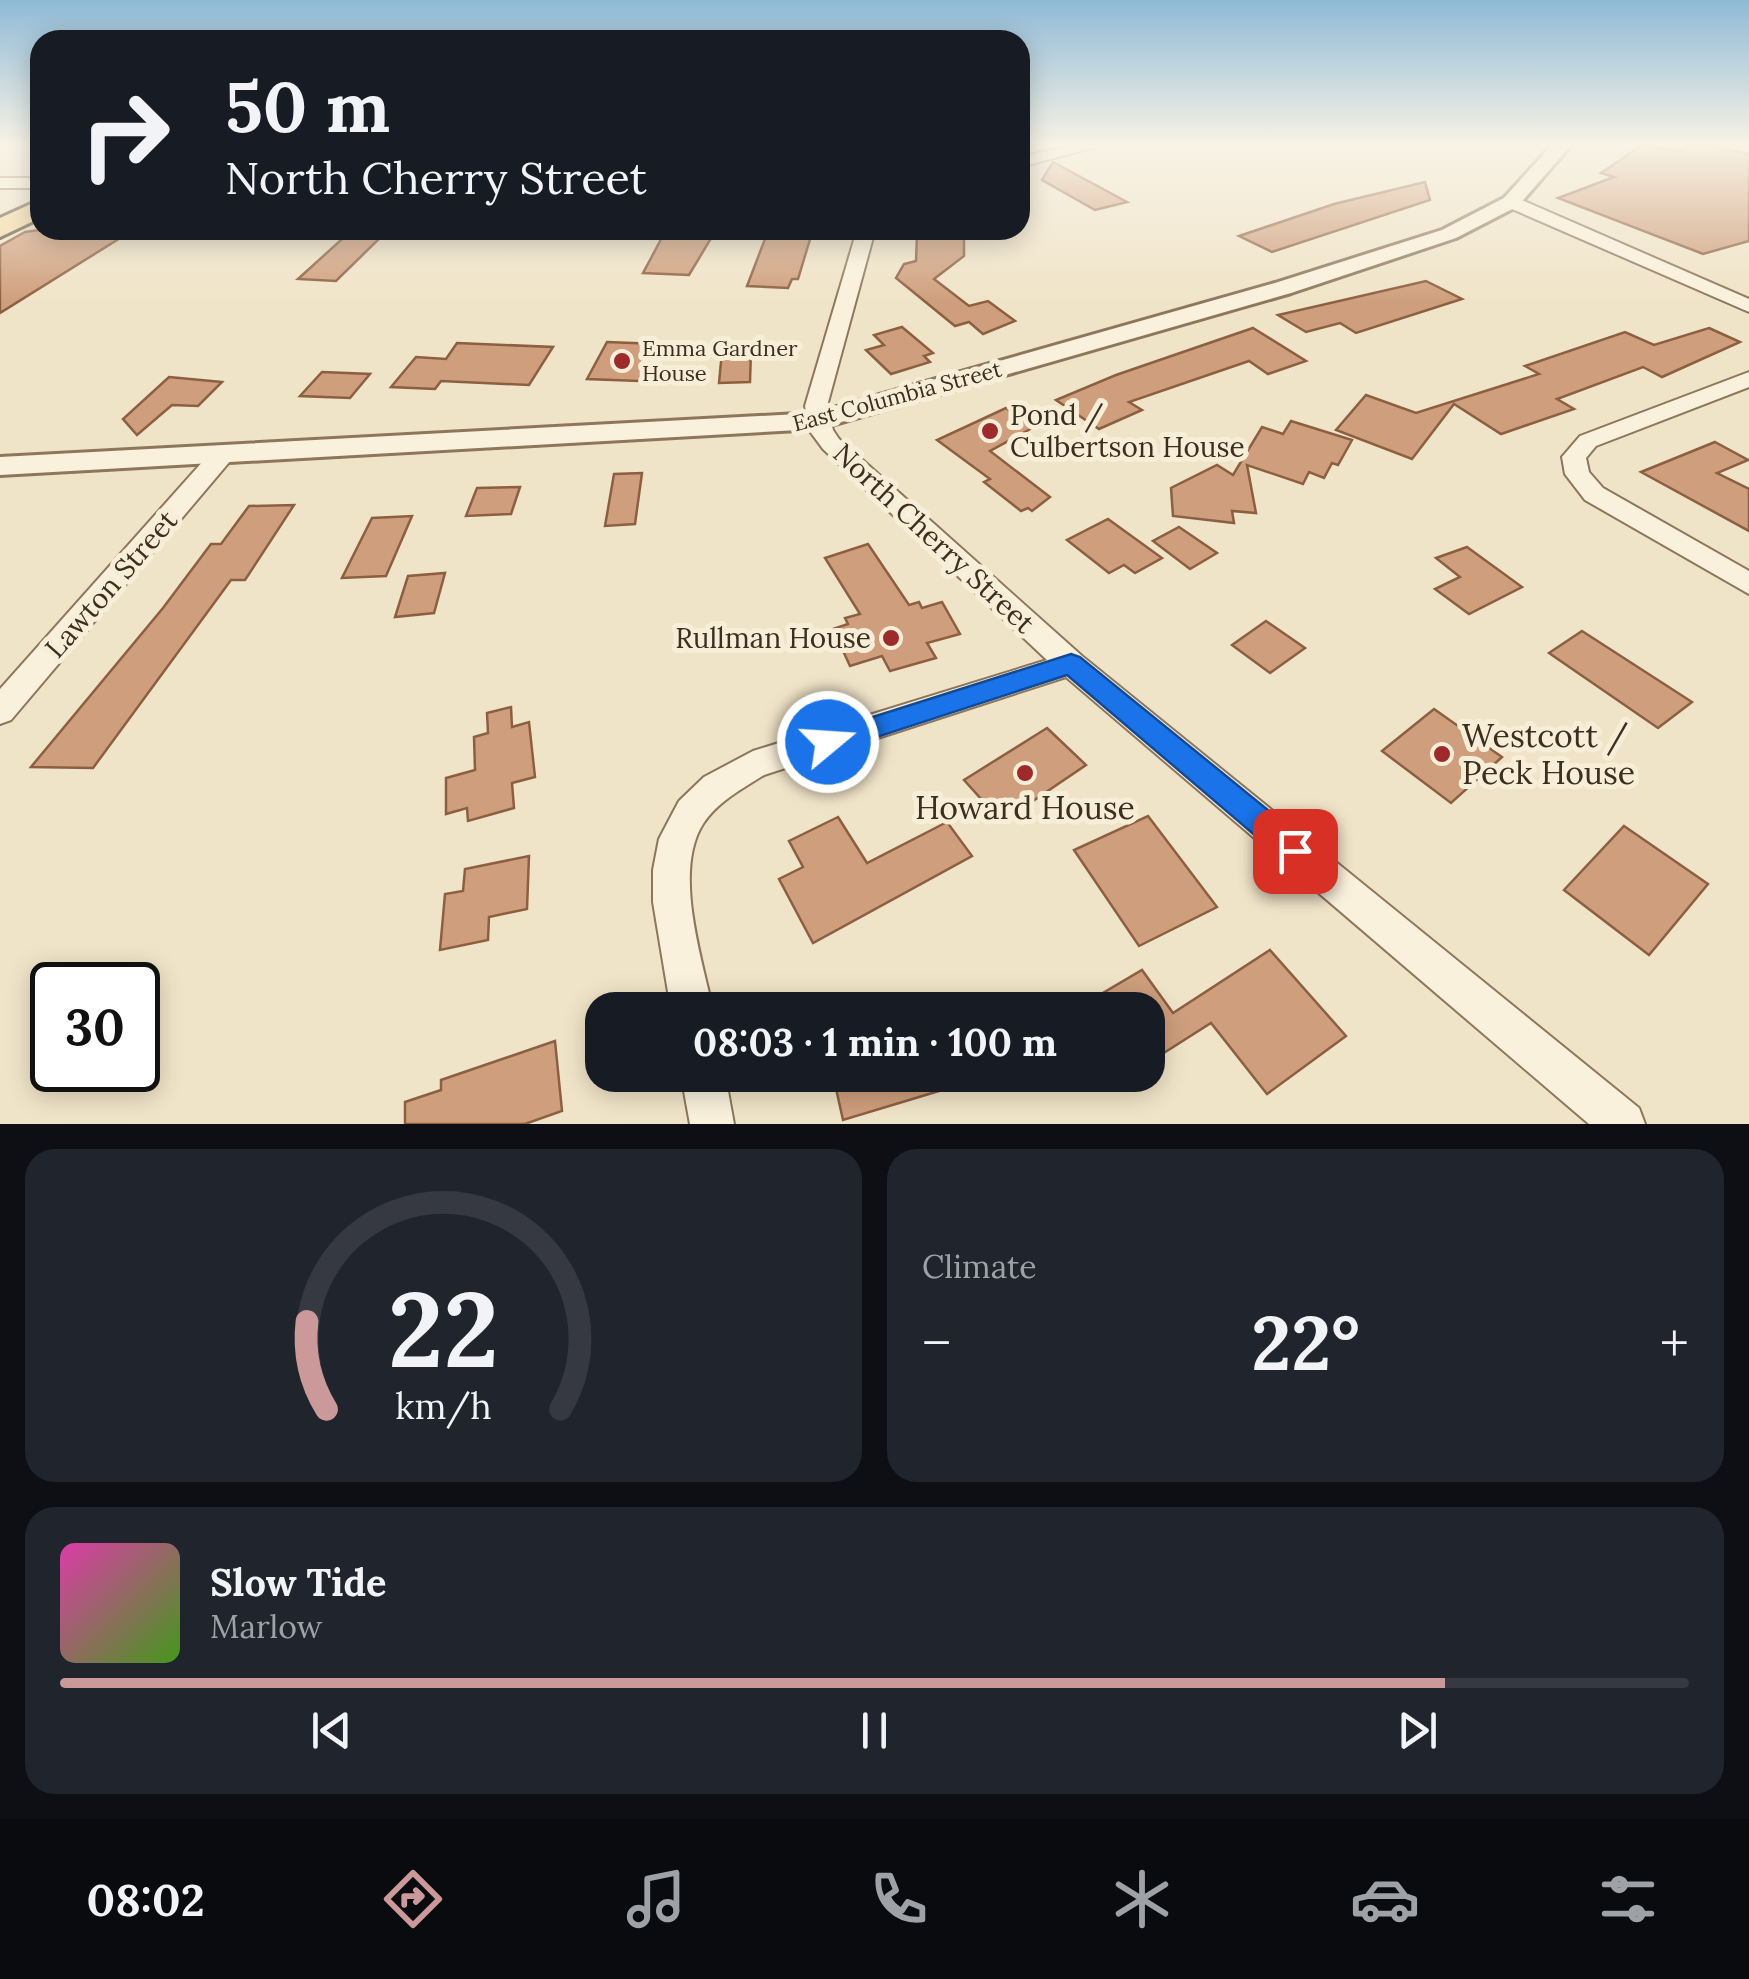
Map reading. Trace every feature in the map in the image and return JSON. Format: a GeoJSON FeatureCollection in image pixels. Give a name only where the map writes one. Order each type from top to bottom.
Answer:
{"type":"FeatureCollection","features":[{"type":"Feature","properties":{"kind":"main road"},"geometry":{"type":"LineString","coordinates":[[0,215],[30,200]]}},
{"type":"Feature","properties":{"kind":"main road"},"geometry":{"type":"LineString","coordinates":[[0,230],[30,214]]}},
{"type":"Feature","properties":{"kind":"street","name":"East Columbia Street"},"geometry":{"type":"LineString","coordinates":[[0,466],[817,421],[1283,288],[1449,234],[1515,197]]}},
{"type":"Feature","properties":{"kind":"street"},"geometry":{"type":"LineString","coordinates":[[1511,202],[1749,306]]}},
{"type":"Feature","properties":{"kind":"street","name":"North Cherry Street"},"geometry":{"type":"LineString","coordinates":[[863,240],[816,406],[817,421],[833,446],[1071,664],[1623,1124]]}},
{"type":"Feature","properties":{"kind":"street"},"geometry":{"type":"LineString","coordinates":[[1749,379],[1588,441],[1574,457],[1578,474],[1594,494],[1749,584]]}},
{"type":"Feature","properties":{"kind":"street","name":"Lawton Street"},"geometry":{"type":"LineString","coordinates":[[0,711],[222,455]]}},
{"type":"Feature","properties":{"kind":"street"},"geometry":{"type":"LineString","coordinates":[[689,992],[668,876],[672,846],[685,818],[705,794],[724,778],[753,766],[1071,664]]}},
{"type":"Feature","properties":{"kind":"street"},"geometry":{"type":"LineString","coordinates":[[706,1092],[712,1124]]}},
{"type":"Feature","properties":{"kind":"building"},"geometry":{"type":"Polygon","coordinates":[[[1073,197],[1119,197],[1127,202],[1095,210],[1073,197]]]}},
{"type":"Feature","properties":{"kind":"building"},"geometry":{"type":"Polygon","coordinates":[[[1361,197],[1430,200],[1272,252],[1239,236],[1361,197]]]}},
{"type":"Feature","properties":{"kind":"building"},"geometry":{"type":"Polygon","coordinates":[[[1749,197],[1749,241],[1703,254],[1558,198],[1749,197]]]}},
{"type":"Feature","properties":{"kind":"building"},"geometry":{"type":"Polygon","coordinates":[[[30,231],[30,240],[117,240],[0,313],[0,246],[30,231]]]}},
{"type":"Feature","properties":{"kind":"building"},"geometry":{"type":"Polygon","coordinates":[[[341,240],[378,240],[336,281],[298,279],[341,240]]]}},
{"type":"Feature","properties":{"kind":"building"},"geometry":{"type":"Polygon","coordinates":[[[661,240],[710,240],[689,275],[643,273],[661,240]]]}},
{"type":"Feature","properties":{"kind":"building"},"geometry":{"type":"Polygon","coordinates":[[[765,240],[810,240],[798,279],[792,279],[788,288],[747,286],[765,240]]]}},
{"type":"Feature","properties":{"kind":"building"},"geometry":{"type":"Polygon","coordinates":[[[917,240],[964,240],[964,256],[934,279],[969,306],[988,301],[1015,321],[983,334],[969,322],[955,326],[896,278],[904,264],[916,261],[917,240]]]}},
{"type":"Feature","properties":{"kind":"building"},"geometry":{"type":"Polygon","coordinates":[[[1426,281],[1462,299],[1356,333],[1340,323],[1306,332],[1278,315],[1426,281]]]}},
{"type":"Feature","properties":{"kind":"building"},"geometry":{"type":"Polygon","coordinates":[[[902,327],[933,353],[924,356],[930,362],[891,374],[866,350],[884,345],[874,335],[902,327]]]}},
{"type":"Feature","properties":{"kind":"building"},"geometry":{"type":"Polygon","coordinates":[[[1253,328],[1306,361],[1268,374],[1249,361],[1129,402],[1142,410],[1099,429],[1056,400],[1116,375],[1253,328]]]}},
{"type":"Feature","properties":{"kind":"building"},"geometry":{"type":"Polygon","coordinates":[[[1709,328],[1740,342],[1662,377],[1643,367],[1557,399],[1574,409],[1501,434],[1454,404],[1412,459],[1336,430],[1366,395],[1416,413],[1539,374],[1525,366],[1625,332],[1654,345],[1709,328]]]}},
{"type":"Feature","properties":{"kind":"building","name":"Emma Gardner House"},"geometry":{"type":"Polygon","coordinates":[[[607,342],[657,344],[639,381],[587,379],[607,342]]]}},
{"type":"Feature","properties":{"kind":"building"},"geometry":{"type":"Polygon","coordinates":[[[457,343],[553,347],[529,385],[441,381],[435,389],[391,387],[416,357],[446,359],[457,343]]]}},
{"type":"Feature","properties":{"kind":"building"},"geometry":{"type":"Polygon","coordinates":[[[751,351],[750,382],[719,383],[722,352],[751,351]]]}},
{"type":"Feature","properties":{"kind":"building"},"geometry":{"type":"Polygon","coordinates":[[[322,372],[370,374],[350,398],[300,396],[322,372]]]}},
{"type":"Feature","properties":{"kind":"building"},"geometry":{"type":"Polygon","coordinates":[[[169,377],[222,382],[198,406],[172,405],[137,435],[123,419],[169,377]]]}},
{"type":"Feature","properties":{"kind":"building"},"geometry":{"type":"Polygon","coordinates":[[[1006,408],[1034,427],[990,451],[1050,497],[1032,511],[1021,511],[984,482],[990,479],[937,440],[1006,408]]]}},
{"type":"Feature","properties":{"kind":"building"},"geometry":{"type":"Polygon","coordinates":[[[1291,421],[1352,440],[1338,465],[1332,463],[1324,478],[1309,472],[1303,484],[1247,465],[1256,513],[1232,511],[1234,523],[1173,516],[1171,488],[1217,465],[1233,475],[1262,427],[1283,434],[1291,421]]]}},
{"type":"Feature","properties":{"kind":"building"},"geometry":{"type":"Polygon","coordinates":[[[1715,442],[1748,460],[1717,473],[1749,489],[1749,531],[1641,472],[1715,442]]]}},
{"type":"Feature","properties":{"kind":"building"},"geometry":{"type":"Polygon","coordinates":[[[642,473],[635,524],[605,526],[614,474],[642,473]]]}},
{"type":"Feature","properties":{"kind":"building"},"geometry":{"type":"Polygon","coordinates":[[[520,487],[511,514],[466,516],[477,488],[520,487]]]}},
{"type":"Feature","properties":{"kind":"building"},"geometry":{"type":"Polygon","coordinates":[[[294,505],[245,580],[231,580],[93,768],[31,767],[211,544],[221,544],[249,506],[294,505]]]}},
{"type":"Feature","properties":{"kind":"building"},"geometry":{"type":"Polygon","coordinates":[[[412,516],[386,576],[342,578],[372,518],[412,516]]]}},
{"type":"Feature","properties":{"kind":"building"},"geometry":{"type":"Polygon","coordinates":[[[1108,519],[1162,558],[1135,573],[1124,565],[1109,573],[1067,540],[1108,519]]]}},
{"type":"Feature","properties":{"kind":"building"},"geometry":{"type":"Polygon","coordinates":[[[1179,527],[1217,553],[1190,569],[1153,541],[1179,527]]]}},
{"type":"Feature","properties":{"kind":"building","name":"Rullman House"},"geometry":{"type":"Polygon","coordinates":[[[868,544],[909,605],[919,602],[922,608],[942,602],[960,634],[927,643],[936,658],[890,671],[882,656],[850,666],[833,629],[848,624],[845,618],[860,614],[825,558],[868,544]]]}},
{"type":"Feature","properties":{"kind":"building"},"geometry":{"type":"Polygon","coordinates":[[[1467,547],[1522,587],[1469,614],[1435,589],[1460,577],[1436,558],[1467,547]]]}},
{"type":"Feature","properties":{"kind":"building"},"geometry":{"type":"Polygon","coordinates":[[[445,573],[434,613],[395,617],[408,576],[445,573]]]}},
{"type":"Feature","properties":{"kind":"building"},"geometry":{"type":"Polygon","coordinates":[[[1266,621],[1305,648],[1270,673],[1232,645],[1266,621]]]}},
{"type":"Feature","properties":{"kind":"building"},"geometry":{"type":"Polygon","coordinates":[[[1582,631],[1692,702],[1658,728],[1549,653],[1582,631]]]}},
{"type":"Feature","properties":{"kind":"building"},"geometry":{"type":"Polygon","coordinates":[[[511,707],[512,727],[529,722],[535,777],[512,783],[514,808],[468,821],[467,808],[446,814],[446,778],[475,770],[474,737],[488,733],[487,713],[511,707]]]}},
{"type":"Feature","properties":{"kind":"building","name":"Westcott / Peck House"},"geometry":{"type":"Polygon","coordinates":[[[1434,709],[1502,757],[1451,803],[1382,751],[1434,709]]]}},
{"type":"Feature","properties":{"kind":"building","name":"Howard House"},"geometry":{"type":"Polygon","coordinates":[[[1047,728],[1086,765],[1002,822],[964,780],[1047,728]]]}},
{"type":"Feature","properties":{"kind":"building"},"geometry":{"type":"Polygon","coordinates":[[[1148,816],[1217,907],[1139,946],[1074,850],[1148,816]]]}},
{"type":"Feature","properties":{"kind":"building"},"geometry":{"type":"Polygon","coordinates":[[[838,817],[867,863],[947,822],[972,856],[813,943],[779,879],[803,867],[789,841],[838,817]]]}},
{"type":"Feature","properties":{"kind":"building"},"geometry":{"type":"Polygon","coordinates":[[[1624,826],[1708,884],[1649,955],[1564,890],[1624,826]]]}},
{"type":"Feature","properties":{"kind":"building"},"geometry":{"type":"Polygon","coordinates":[[[529,856],[527,909],[489,917],[488,940],[440,950],[445,894],[463,891],[465,869],[529,856]]]}},
{"type":"Feature","properties":{"kind":"building"},"geometry":{"type":"Polygon","coordinates":[[[1270,950],[1346,1036],[1267,1094],[1211,1023],[1165,1052],[1165,1002],[1173,1013],[1270,950]]]}},
{"type":"Feature","properties":{"kind":"building"},"geometry":{"type":"Polygon","coordinates":[[[1142,970],[1158,992],[1105,992],[1142,970]]]}},
{"type":"Feature","properties":{"kind":"building"},"geometry":{"type":"Polygon","coordinates":[[[555,1041],[562,1111],[525,1124],[405,1124],[405,1102],[441,1090],[441,1080],[555,1041]]]}},
{"type":"Feature","properties":{"kind":"building"},"geometry":{"type":"Polygon","coordinates":[[[837,1092],[936,1092],[843,1120],[837,1092]]]}},
{"type":"Feature","properties":{"kind":"place","name":"Emma Gardner House"},"geometry":{"type":"Point","coordinates":[622,361]}},
{"type":"Feature","properties":{"kind":"place","name":"Pond / Culbertson House"},"geometry":{"type":"Point","coordinates":[990,431]}},
{"type":"Feature","properties":{"kind":"place","name":"Rullman House"},"geometry":{"type":"Point","coordinates":[891,638]}},
{"type":"Feature","properties":{"kind":"place","name":"Westcott / Peck House"},"geometry":{"type":"Point","coordinates":[1442,754]}},
{"type":"Feature","properties":{"kind":"place","name":"Howard House"},"geometry":{"type":"Point","coordinates":[1025,773]}},
{"type":"Feature","properties":{"kind":"route"},"geometry":{"type":"LineString","coordinates":[[828,742],[1071,664],[1295,851]]}}]}
